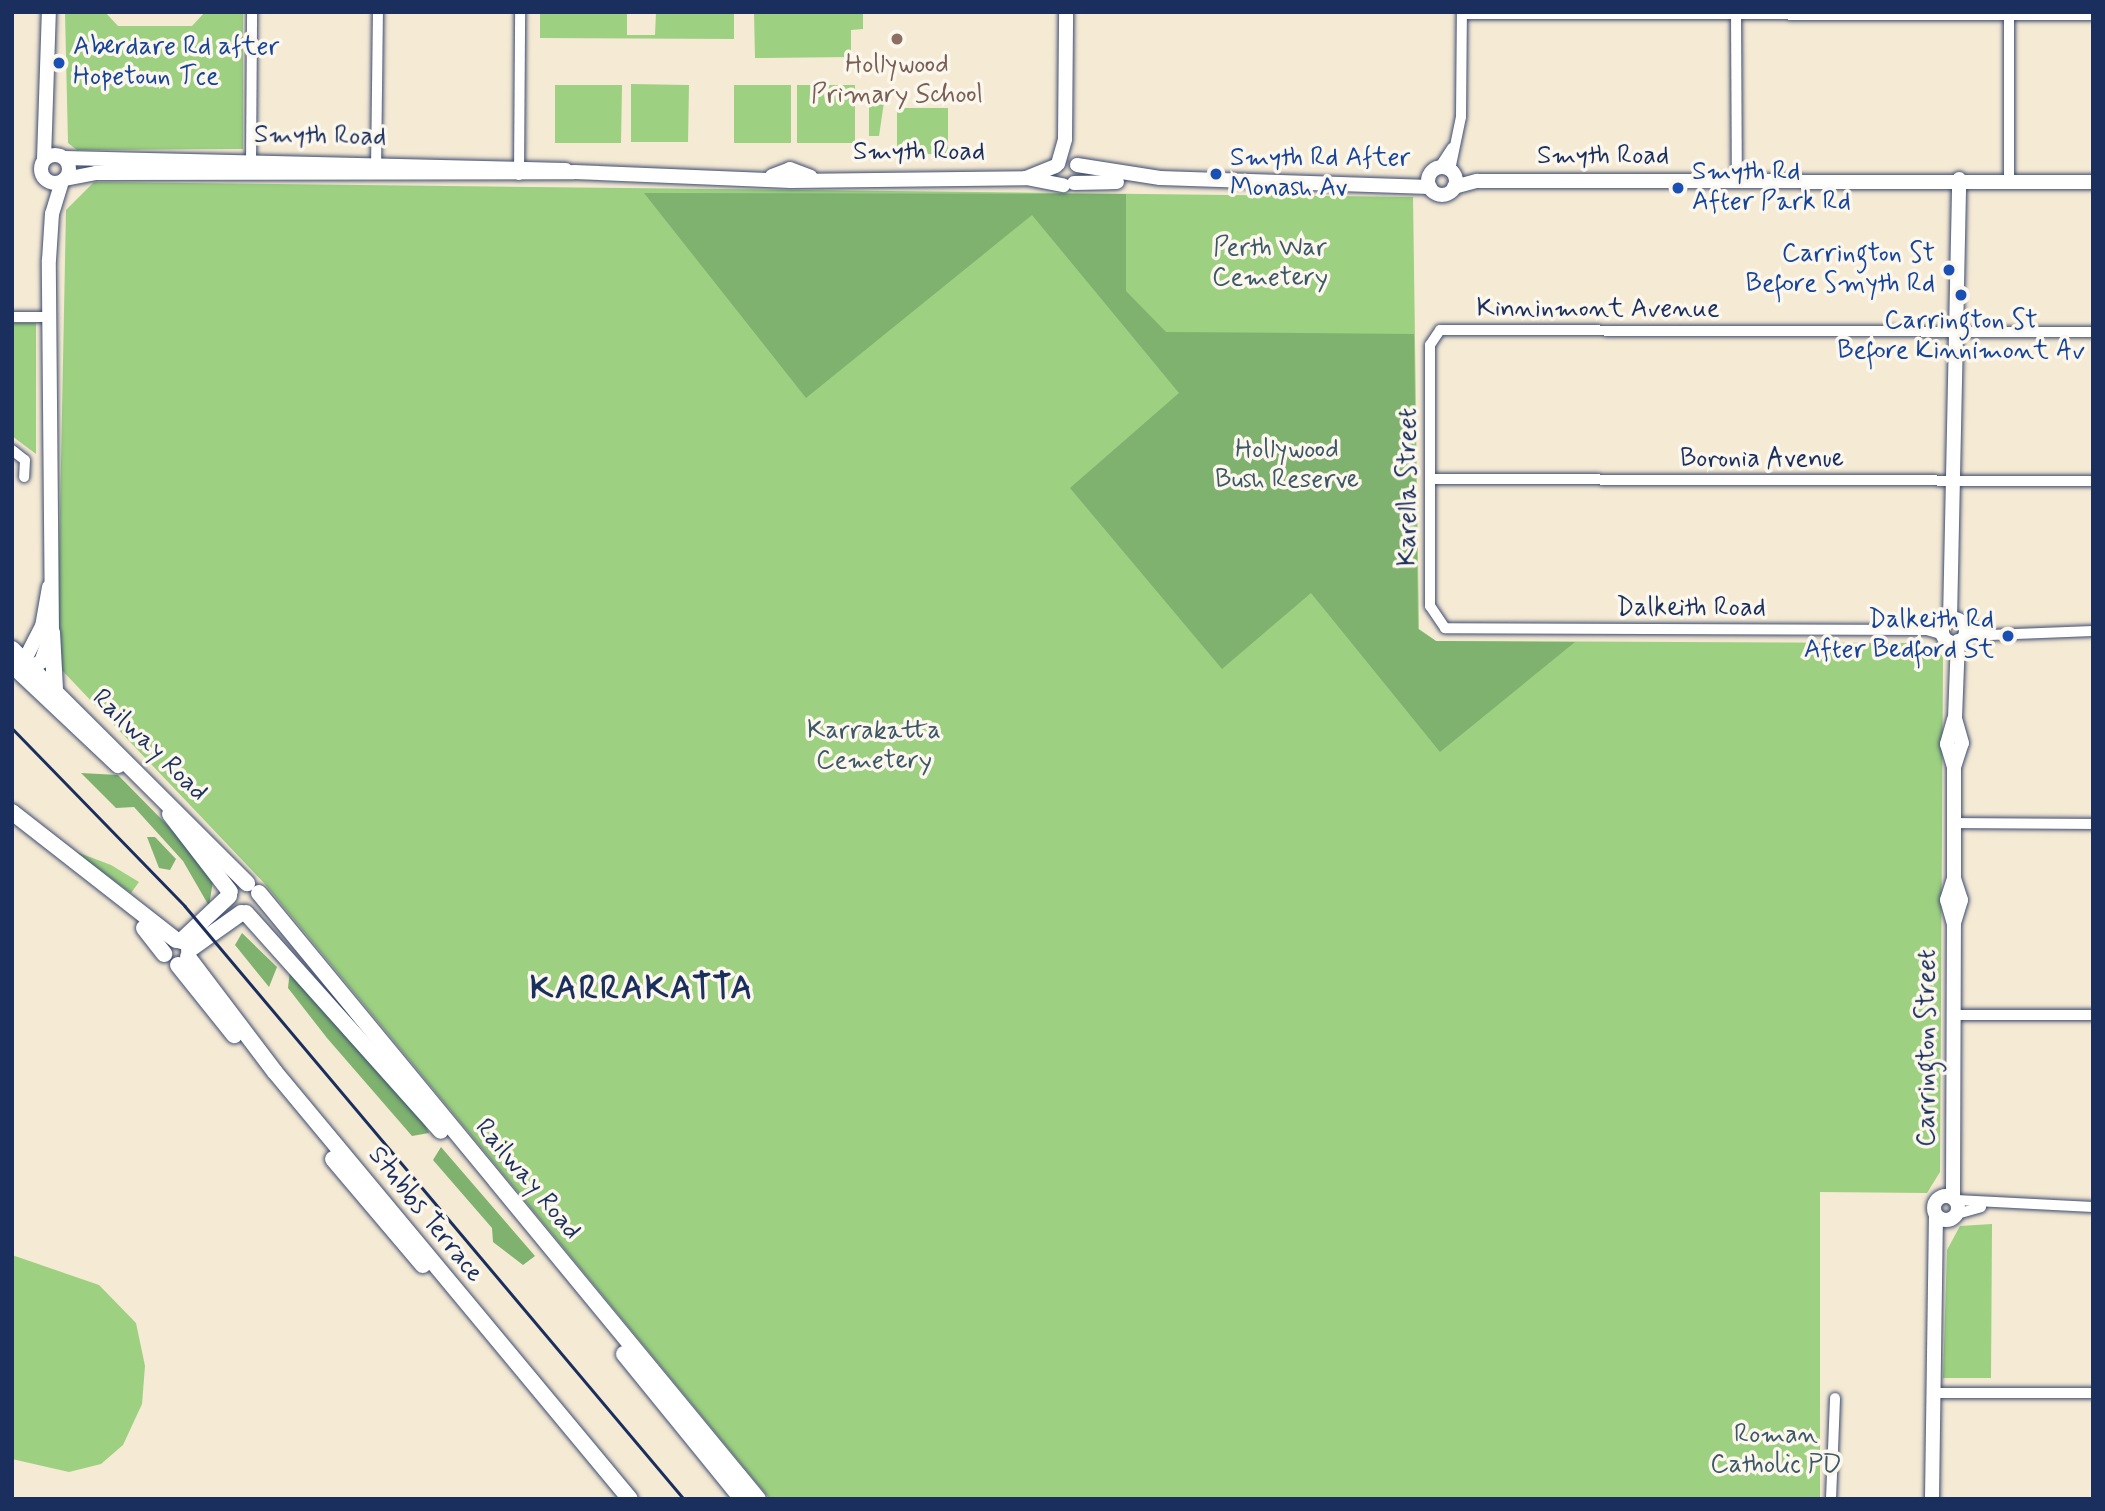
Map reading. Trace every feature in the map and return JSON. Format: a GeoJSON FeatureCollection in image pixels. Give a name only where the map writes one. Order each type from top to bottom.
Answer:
{"type":"FeatureCollection","features":[{"type":"Feature","properties":{"kind":"main road"},"geometry":{"type":"LineString","coordinates":[[52,632],[55,690]]}},
{"type":"Feature","properties":{"kind":"main road","name":"Railway Road"},"geometry":{"type":"LineString","coordinates":[[20,663],[55,690],[253,888],[758,1499]]}},
{"type":"Feature","properties":{"kind":"main road","name":"Railway Road"},"geometry":{"type":"LineString","coordinates":[[20,663],[160,803],[244,913],[462,1155],[742,1499]]}},
{"type":"Feature","properties":{"kind":"main road","name":"Stubbs Terrace"},"geometry":{"type":"LineString","coordinates":[[12,812],[182,951],[616,1499]]}},
{"type":"Feature","properties":{"kind":"main road"},"geometry":{"type":"LineString","coordinates":[[12,823],[110,896],[164,954],[182,951],[257,906],[253,888],[230,894],[182,951]]}},
{"type":"Feature","properties":{"kind":"main road","name":"Stubbs Terrace"},"geometry":{"type":"LineString","coordinates":[[182,951],[275,1072],[630,1499]]}},
{"type":"Feature","properties":{"kind":"street"},"geometry":{"type":"LineString","coordinates":[[20,663],[52,632],[49,587],[49,317],[52,214],[44,159],[50,99],[49,12]]}},
{"type":"Feature","properties":{"kind":"street"},"geometry":{"type":"LineString","coordinates":[[251,168],[252,12]]}},
{"type":"Feature","properties":{"kind":"street"},"geometry":{"type":"LineString","coordinates":[[376,169],[378,12]]}},
{"type":"Feature","properties":{"kind":"street"},"geometry":{"type":"LineString","coordinates":[[519,170],[520,12]]}},
{"type":"Feature","properties":{"kind":"street"},"geometry":{"type":"LineString","coordinates":[[1065,139],[1076,164],[1068,184],[1055,177],[1065,139],[1066,12]]}},
{"type":"Feature","properties":{"kind":"street"},"geometry":{"type":"LineString","coordinates":[[1443,177],[1455,146],[1462,13],[2093,15]]}},
{"type":"Feature","properties":{"kind":"street"},"geometry":{"type":"LineString","coordinates":[[1736,13],[1737,182]]}},
{"type":"Feature","properties":{"kind":"street"},"geometry":{"type":"LineString","coordinates":[[2009,14],[2009,179]]}},
{"type":"Feature","properties":{"kind":"street"},"geometry":{"type":"LineString","coordinates":[[50,99],[63,157],[64,180],[52,214]]}},
{"type":"Feature","properties":{"kind":"street","name":"Smyth Road"},"geometry":{"type":"LineString","coordinates":[[44,159],[63,157],[251,168]]}},
{"type":"Feature","properties":{"kind":"street","name":"Smyth Road"},"geometry":{"type":"LineString","coordinates":[[1026,178],[1057,165],[1076,164],[1160,178]]}},
{"type":"Feature","properties":{"kind":"street","name":"Smyth Road"},"geometry":{"type":"LineString","coordinates":[[45,179],[64,180],[96,173],[251,168],[519,170],[772,176],[791,181],[811,177],[1026,178],[1068,184],[1160,178],[1405,182],[1443,177],[1477,181],[2093,182]]}},
{"type":"Feature","properties":{"kind":"street","name":"Smyth Road"},"geometry":{"type":"LineString","coordinates":[[1952,182],[2009,179],[2054,182]]}},
{"type":"Feature","properties":{"kind":"street","name":"Carrington Street"},"geometry":{"type":"LineString","coordinates":[[1933,1499],[1936,1251],[1949,1207],[1952,1172],[1954,924],[1947,900],[1954,878],[1954,767],[1947,744],[1955,718],[1955,235],[1952,182]]}},
{"type":"Feature","properties":{"kind":"street"},"geometry":{"type":"LineString","coordinates":[[12,317],[49,317]]}},
{"type":"Feature","properties":{"kind":"street","name":"Kinninmont Avenue"},"geometry":{"type":"LineString","coordinates":[[1440,330],[2093,332]]}},
{"type":"Feature","properties":{"kind":"street","name":"Karella Street"},"geometry":{"type":"LineString","coordinates":[[1440,330],[1430,345],[1430,606],[1435,620],[1457,630]]}},
{"type":"Feature","properties":{"kind":"street"},"geometry":{"type":"LineString","coordinates":[[12,450],[25,460],[24,477]]}},
{"type":"Feature","properties":{"kind":"street","name":"Boronia Avenue"},"geometry":{"type":"LineString","coordinates":[[1430,480],[2093,481]]}},
{"type":"Feature","properties":{"kind":"street"},"geometry":{"type":"LineString","coordinates":[[20,663],[37,639],[49,587]]}},
{"type":"Feature","properties":{"kind":"street","name":"Dalkeith Road"},"geometry":{"type":"LineString","coordinates":[[1457,630],[2093,631]]}},
{"type":"Feature","properties":{"kind":"street"},"geometry":{"type":"LineString","coordinates":[[1954,823],[2093,824]]}},
{"type":"Feature","properties":{"kind":"street"},"geometry":{"type":"LineString","coordinates":[[1953,1015],[2093,1015]]}},
{"type":"Feature","properties":{"kind":"street"},"geometry":{"type":"LineString","coordinates":[[1949,1207],[2093,1207]]}},
{"type":"Feature","properties":{"kind":"street"},"geometry":{"type":"LineString","coordinates":[[1933,1393],[2093,1393]]}},
{"type":"Feature","properties":{"kind":"street"},"geometry":{"type":"LineString","coordinates":[[1831,1499],[1835,1398]]}},
{"type":"Feature","properties":{"kind":"green space"},"geometry":{"type":"Polygon","coordinates":[[[65,12],[105,12],[118,26],[192,26],[205,12],[243,12],[243,149],[77,150],[68,143],[65,12]]]}},
{"type":"Feature","properties":{"kind":"green space"},"geometry":{"type":"Polygon","coordinates":[[[540,12],[627,12],[627,35],[655,35],[656,12],[734,12],[734,39],[540,38],[540,12]]]}},
{"type":"Feature","properties":{"kind":"green space"},"geometry":{"type":"Polygon","coordinates":[[[754,12],[863,12],[863,29],[851,30],[851,57],[755,58],[754,12]]]}},
{"type":"Feature","properties":{"kind":"green space"},"geometry":{"type":"Polygon","coordinates":[[[631,84],[689,85],[688,142],[631,142],[631,84]]]}},
{"type":"Feature","properties":{"kind":"green space"},"geometry":{"type":"Polygon","coordinates":[[[555,85],[622,85],[621,143],[555,143],[555,85]]]}},
{"type":"Feature","properties":{"kind":"green space"},"geometry":{"type":"Polygon","coordinates":[[[734,85],[791,85],[791,143],[734,143],[734,85]]]}},
{"type":"Feature","properties":{"kind":"green space"},"geometry":{"type":"Polygon","coordinates":[[[797,85],[855,85],[855,143],[797,143],[797,85]]]}},
{"type":"Feature","properties":{"kind":"green space"},"geometry":{"type":"Polygon","coordinates":[[[869,97],[884,102],[879,136],[869,136],[869,97]]]}},
{"type":"Feature","properties":{"kind":"green space"},"geometry":{"type":"Polygon","coordinates":[[[897,108],[948,108],[948,154],[897,154],[897,108]]]}},
{"type":"Feature","properties":{"kind":"green space","name":"Karrakatta Cemetery"},"geometry":{"type":"Polygon","coordinates":[[[94,182],[1413,197],[1419,629],[1436,641],[1926,643],[1943,656],[1940,1172],[1927,1193],[1820,1192],[1820,1499],[770,1499],[264,883],[57,665],[66,210],[94,182]]]}},
{"type":"Feature","properties":{"kind":"green space","name":"Hollywood Bush Reserve"},"geometry":{"type":"Polygon","coordinates":[[[644,193],[1126,194],[1126,291],[1166,332],[1414,334],[1418,629],[1436,641],[1575,642],[1440,752],[1311,593],[1222,669],[1070,488],[1179,393],[1032,215],[806,398],[644,193]]]}},
{"type":"Feature","properties":{"kind":"green space"},"geometry":{"type":"Polygon","coordinates":[[[12,323],[36,323],[36,454],[12,436],[12,323]]]}},
{"type":"Feature","properties":{"kind":"green space"},"geometry":{"type":"Polygon","coordinates":[[[81,773],[118,775],[176,834],[213,881],[209,906],[183,861],[134,807],[116,808],[81,773]]]}},
{"type":"Feature","properties":{"kind":"green space"},"geometry":{"type":"Polygon","coordinates":[[[147,837],[155,837],[176,859],[170,870],[159,868],[147,837]]]}},
{"type":"Feature","properties":{"kind":"green space"},"geometry":{"type":"Polygon","coordinates":[[[74,851],[111,865],[139,882],[131,893],[74,851]]]}},
{"type":"Feature","properties":{"kind":"green space"},"geometry":{"type":"Polygon","coordinates":[[[242,933],[277,967],[269,987],[235,945],[242,933]]]}},
{"type":"Feature","properties":{"kind":"green space"},"geometry":{"type":"Polygon","coordinates":[[[290,970],[423,1121],[429,1133],[412,1136],[327,1038],[288,988],[290,970]]]}},
{"type":"Feature","properties":{"kind":"green space"},"geometry":{"type":"Polygon","coordinates":[[[441,1147],[535,1256],[523,1265],[493,1242],[492,1228],[433,1160],[441,1147]]]}},
{"type":"Feature","properties":{"kind":"green space"},"geometry":{"type":"Polygon","coordinates":[[[1992,1224],[1991,1378],[1943,1378],[1947,1250],[1960,1226],[1992,1224]]]}},
{"type":"Feature","properties":{"kind":"green space"},"geometry":{"type":"Polygon","coordinates":[[[12,1255],[99,1285],[136,1323],[145,1366],[142,1404],[123,1445],[101,1464],[69,1472],[12,1459],[12,1255]]]}},
{"type":"Feature","properties":{"kind":"railway"},"geometry":{"type":"LineString","coordinates":[[12,728],[185,906],[684,1499]]}},
{"type":"Feature","properties":{"kind":"place","name":"Hollywood Primary School"},"geometry":{"type":"Point","coordinates":[897,39]}},
{"type":"Feature","properties":{"kind":"place","name":"Aberdare Rd after Hopetoun Tce"},"geometry":{"type":"Point","coordinates":[59,63]}},
{"type":"Feature","properties":{"kind":"place","name":"Smyth Rd After Monash Av"},"geometry":{"type":"Point","coordinates":[1216,174]}},
{"type":"Feature","properties":{"kind":"place","name":"Smyth Rd After Park Rd"},"geometry":{"type":"Point","coordinates":[1678,188]}},
{"type":"Feature","properties":{"kind":"place","name":"Carrington St Before Smyth Rd"},"geometry":{"type":"Point","coordinates":[1949,270]}},
{"type":"Feature","properties":{"kind":"place","name":"Carrington St Before Kinnimont Av"},"geometry":{"type":"Point","coordinates":[1961,295]}},
{"type":"Feature","properties":{"kind":"place","name":"Dalkeith Rd After Bedford St"},"geometry":{"type":"Point","coordinates":[2008,636]}},
{"type":"Feature","properties":{"kind":"district","name":"KARRAKATTA"},"geometry":{"type":"Point","coordinates":[642,990]}},
{"type":"Feature","properties":{"kind":"park label","name":"Perth War Cemetery"},"geometry":{"type":"Point","coordinates":[1270,264]}},
{"type":"Feature","properties":{"kind":"park label","name":"Roman Catholic PD"},"geometry":{"type":"Point","coordinates":[1776,1451]}}]}
